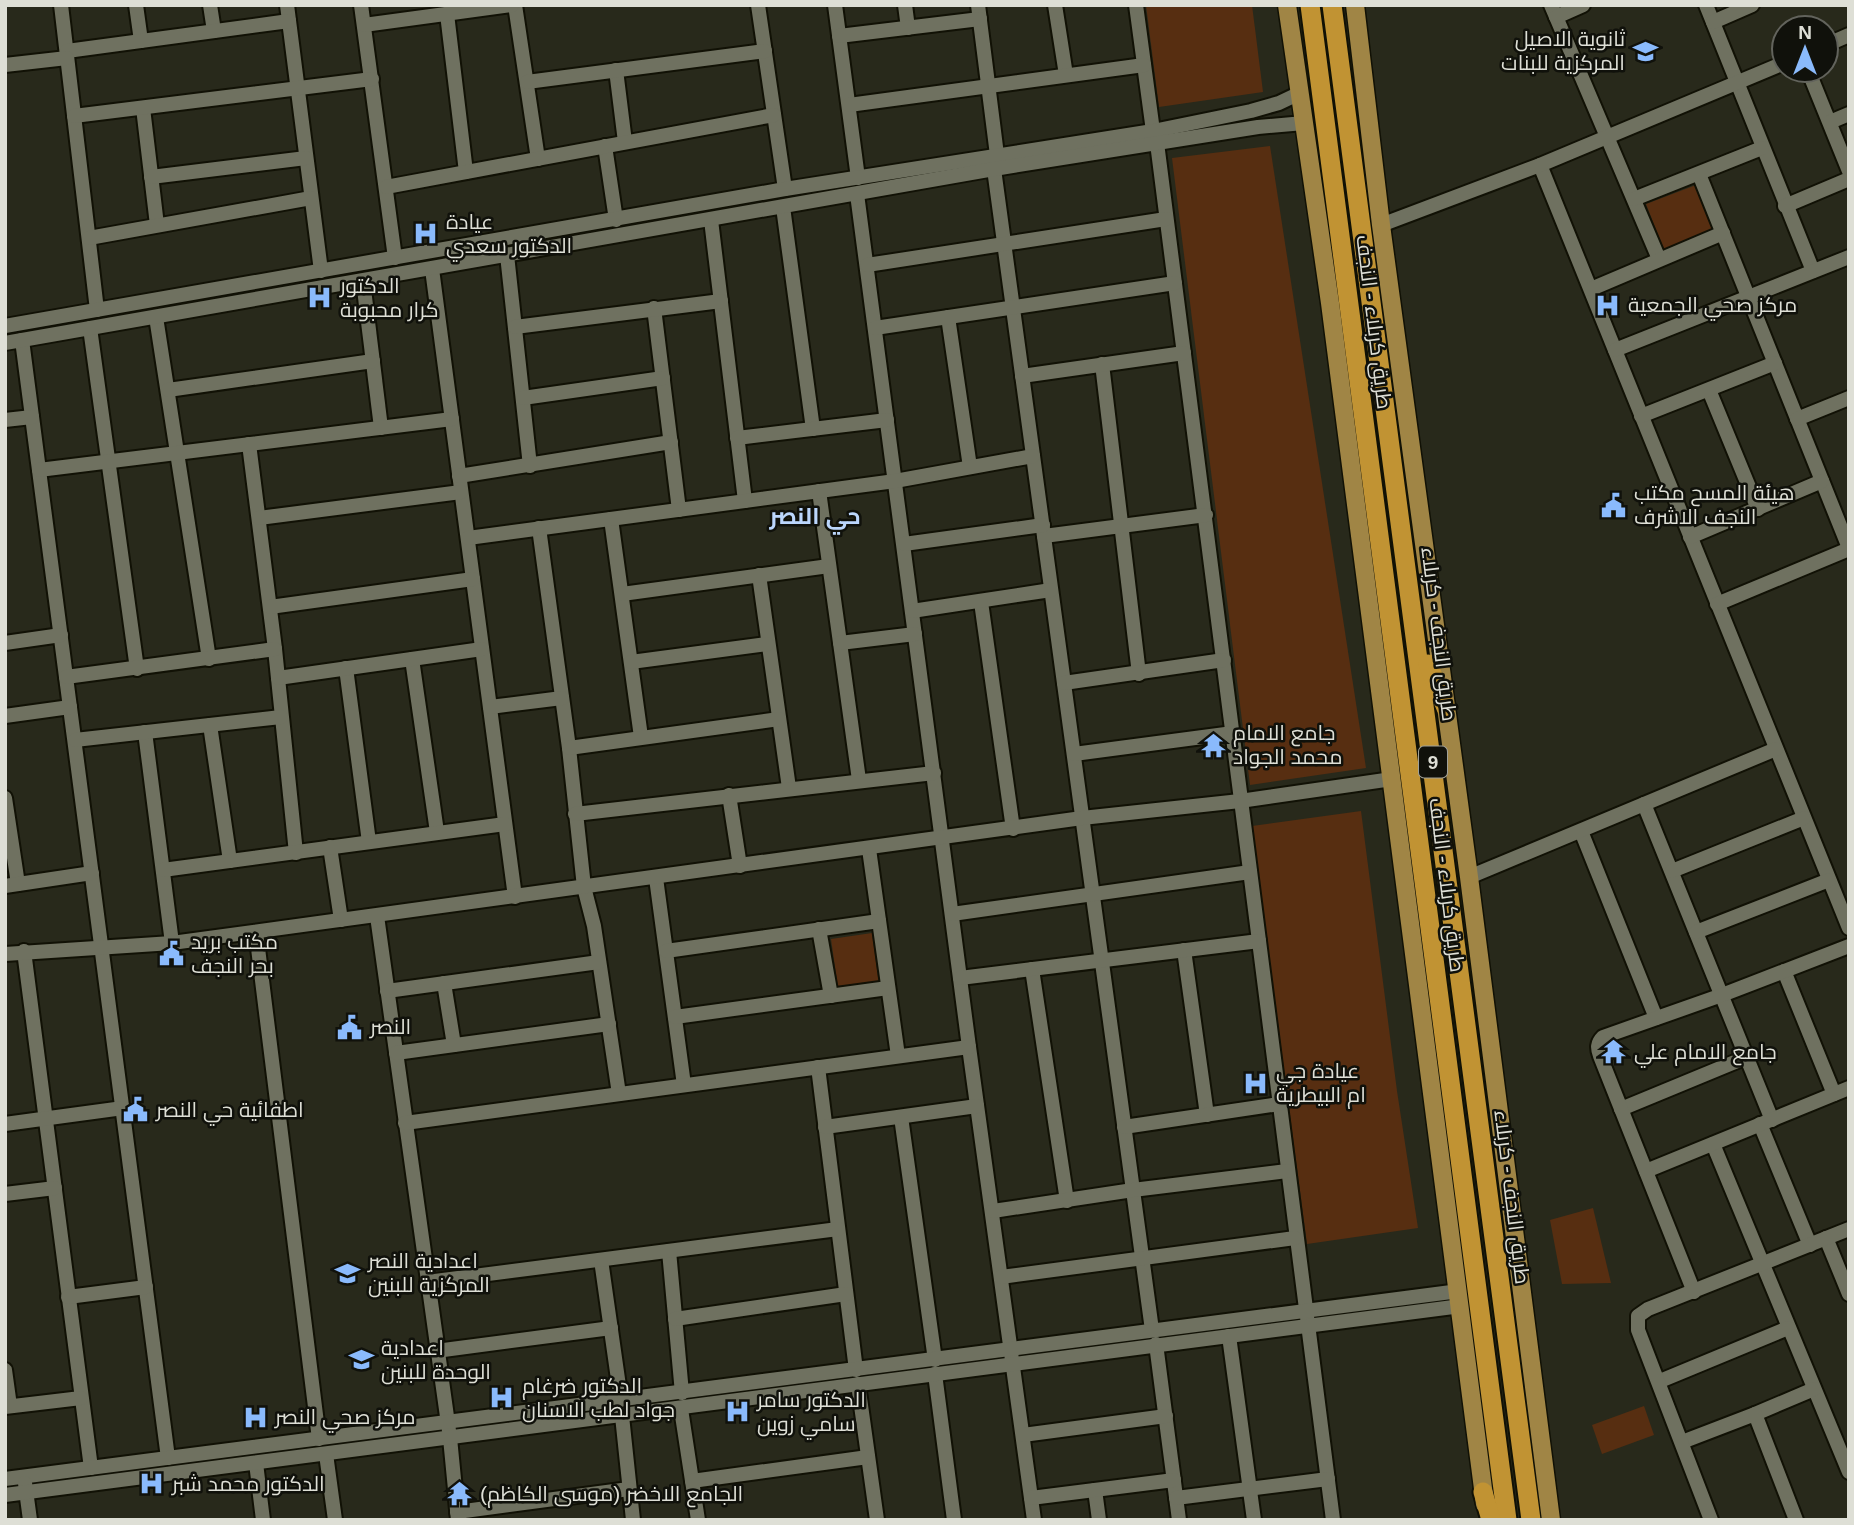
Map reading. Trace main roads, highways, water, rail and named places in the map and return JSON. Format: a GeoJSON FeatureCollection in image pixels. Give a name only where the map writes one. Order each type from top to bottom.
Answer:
{"type":"FeatureCollection","features":[{"type":"Feature","properties":{"kind":"highway","name":"طريق کربلاء - النجف"},"geometry":{"type":"LineString","coordinates":[[1310,5],[1507,1520]]}},
{"type":"Feature","properties":{"kind":"highway","name":"طريق النجف - کربلاء"},"geometry":{"type":"LineString","coordinates":[[1332,5],[1531,1520]]}},
{"type":"Feature","properties":{"kind":"highway"},"geometry":{"type":"LineString","coordinates":[[1340,59],[1342,5]]}},
{"type":"Feature","properties":{"kind":"highway"},"geometry":{"type":"LineString","coordinates":[[1417,637],[1446,708]]}},
{"type":"Feature","properties":{"kind":"highway"},"geometry":{"type":"LineString","coordinates":[[1483,1492],[1489,1520]]}},
{"type":"Feature","properties":{"kind":"main road"},"geometry":{"type":"LineString","coordinates":[[1287,5],[1392,779],[1483,1492]]}},
{"type":"Feature","properties":{"kind":"main road"},"geometry":{"type":"LineString","coordinates":[[1356,5],[1381,225],[1469,877],[1551,1520]]}},
{"type":"Feature","properties":{"kind":"place","name":"ثانوية الاصيل المركزية للبنات"},"geometry":{"type":"Point","coordinates":[1645,51]}},
{"type":"Feature","properties":{"kind":"place","name":"عيادة الدكتور سعدي"},"geometry":{"type":"Point","coordinates":[426,234]}},
{"type":"Feature","properties":{"kind":"place","name":"الدكتور كرار محبوبة"},"geometry":{"type":"Point","coordinates":[320,298]}},
{"type":"Feature","properties":{"kind":"place","name":"مركز صحي الجمعية"},"geometry":{"type":"Point","coordinates":[1608,305]}},
{"type":"Feature","properties":{"kind":"place","name":"هيئة المسح مكتب النجف الاشرف"},"geometry":{"type":"Point","coordinates":[1614,505]}},
{"type":"Feature","properties":{"kind":"place","name":"جامع الامام محمد الجواد"},"geometry":{"type":"Point","coordinates":[1213,745]}},
{"type":"Feature","properties":{"kind":"place","name":"مكتب بريد بحر النجف"},"geometry":{"type":"Point","coordinates":[171,954]}},
{"type":"Feature","properties":{"kind":"place","name":"النصر"},"geometry":{"type":"Point","coordinates":[350,1027]}},
{"type":"Feature","properties":{"kind":"place","name":"جامع الامام علي"},"geometry":{"type":"Point","coordinates":[1614,1052]}},
{"type":"Feature","properties":{"kind":"place","name":"عيادة جي ام البيطرية"},"geometry":{"type":"Point","coordinates":[1256,1083]}},
{"type":"Feature","properties":{"kind":"place","name":"اطفائية حي النصر"},"geometry":{"type":"Point","coordinates":[136,1110]}},
{"type":"Feature","properties":{"kind":"place","name":"اعدادية النصر المركزية للبنين"},"geometry":{"type":"Point","coordinates":[348,1273]}},
{"type":"Feature","properties":{"kind":"place","name":"اعدادية الوحدة للبنين"},"geometry":{"type":"Point","coordinates":[361,1360]}},
{"type":"Feature","properties":{"kind":"place","name":"الدكتور ضرغام جواد لطب الاسنان"},"geometry":{"type":"Point","coordinates":[502,1398]}},
{"type":"Feature","properties":{"kind":"place","name":"الدكتور سامر سامي زوين"},"geometry":{"type":"Point","coordinates":[737,1412]}},
{"type":"Feature","properties":{"kind":"place","name":"مركز صحي النصر"},"geometry":{"type":"Point","coordinates":[255,1417]}},
{"type":"Feature","properties":{"kind":"place","name":"الدكتور محمد شبر"},"geometry":{"type":"Point","coordinates":[152,1484]}},
{"type":"Feature","properties":{"kind":"place","name":"الجامع الاخضر (موسى الكاظم)"},"geometry":{"type":"Point","coordinates":[460,1494]}},
{"type":"Feature","properties":{"kind":"district","name":"حي النصر"},"geometry":{"type":"Point","coordinates":[815,516]}}]}
